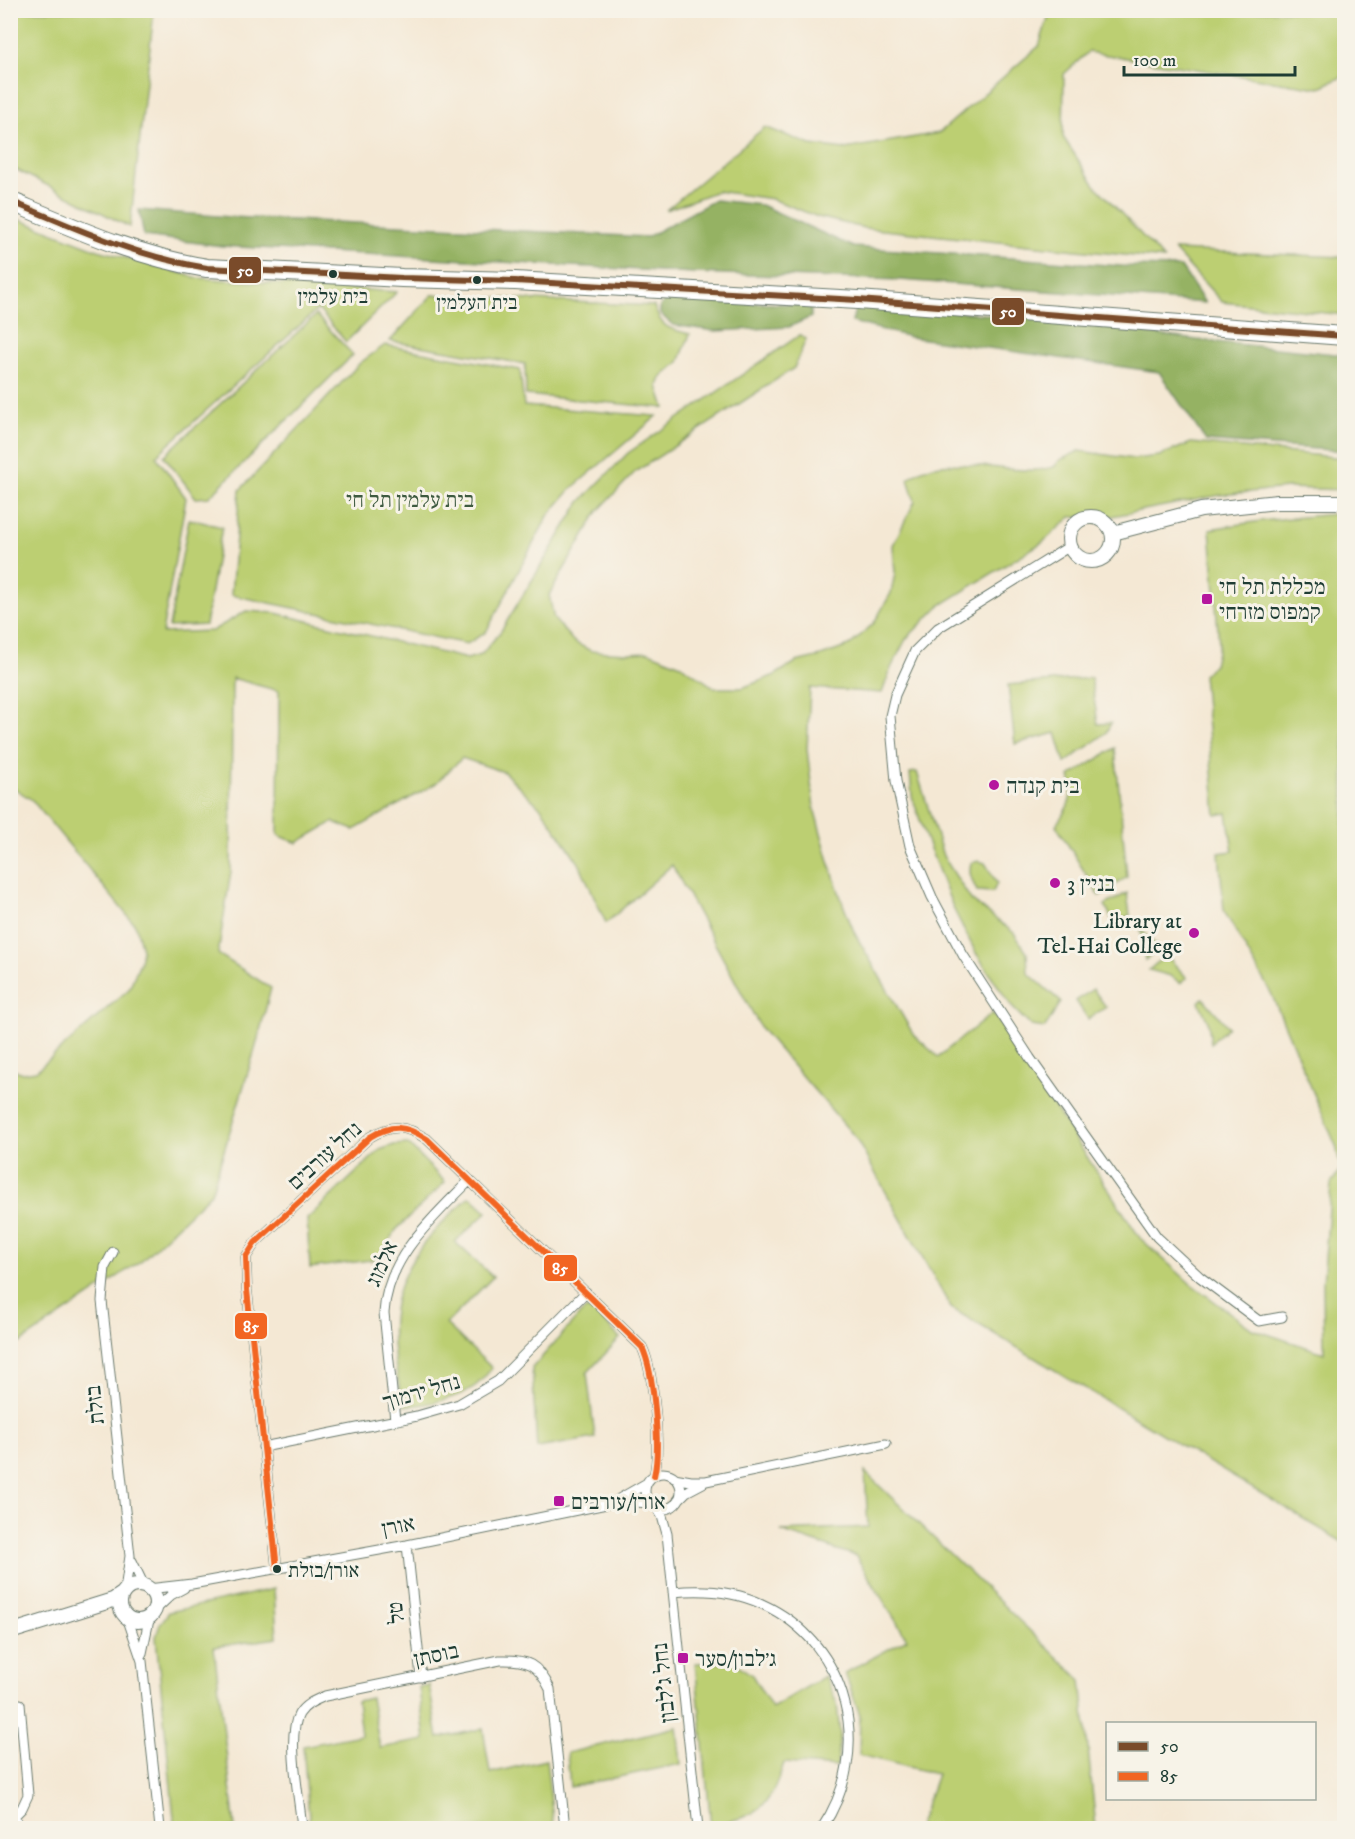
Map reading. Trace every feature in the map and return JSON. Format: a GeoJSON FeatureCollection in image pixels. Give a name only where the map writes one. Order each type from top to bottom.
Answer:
{"type":"FeatureCollection","features":[{"type":"Feature","properties":{"kind":"highway"},"geometry":{"type":"LineString","coordinates":[[10,201],[109,241],[159,258],[207,268],[515,281],[858,300],[1344,336]]}},
{"type":"Feature","properties":{"kind":"street"},"geometry":{"type":"LineString","coordinates":[[1113,533],[1201,510],[1277,502],[1344,502]]}},
{"type":"Feature","properties":{"kind":"street"},"geometry":{"type":"LineString","coordinates":[[1094,517],[1100,519],[1106,522],[1113,533],[1110,552],[1100,560],[1086,561],[1079,558],[1070,546],[1072,527],[1082,519],[1094,517]]}},
{"type":"Feature","properties":{"kind":"street"},"geometry":{"type":"LineString","coordinates":[[1070,546],[938,628],[915,651],[895,695],[890,717],[896,781],[910,846],[932,897],[963,955],[1037,1067],[1157,1237],[1200,1277],[1259,1321],[1282,1317]]}},
{"type":"Feature","properties":{"kind":"street","name":"נחל עורבים"},"geometry":{"type":"LineString","coordinates":[[277,1569],[245,1271],[246,1257],[250,1249],[370,1137],[382,1130],[400,1127],[413,1130],[427,1139],[642,1347],[649,1370],[658,1450],[664,1466],[672,1476]]}},
{"type":"Feature","properties":{"kind":"street","name":"אלמוג"},"geometry":{"type":"LineString","coordinates":[[395,1420],[384,1313],[384,1303],[392,1276],[406,1251],[423,1229],[470,1180]]}},
{"type":"Feature","properties":{"kind":"street","name":"בזלת"},"geometry":{"type":"LineString","coordinates":[[113,1252],[105,1267],[102,1301],[130,1556],[124,1592]]}},
{"type":"Feature","properties":{"kind":"street","name":"נחל ירמוך"},"geometry":{"type":"LineString","coordinates":[[264,1447],[442,1410],[481,1393],[498,1381],[586,1292]]}},
{"type":"Feature","properties":{"kind":"street"},"geometry":{"type":"LineString","coordinates":[[705,1481],[686,1492],[669,1508],[653,1506],[645,1495],[650,1479],[665,1474],[691,1481],[705,1481],[886,1444]]}},
{"type":"Feature","properties":{"kind":"street","name":"נחל עורבים"},"geometry":{"type":"LineString","coordinates":[[650,1479],[658,1450]]}},
{"type":"Feature","properties":{"kind":"street"},"geometry":{"type":"LineString","coordinates":[[672,1476],[679,1486],[676,1503]]}},
{"type":"Feature","properties":{"kind":"street","name":"אורן"},"geometry":{"type":"LineString","coordinates":[[611,1503],[626,1497],[650,1479]]}},
{"type":"Feature","properties":{"kind":"street","name":"אורן"},"geometry":{"type":"LineString","coordinates":[[146,1587],[192,1584],[277,1569],[611,1503],[631,1500],[653,1506]]}},
{"type":"Feature","properties":{"kind":"street","name":"נחל ג'לבון"},"geometry":{"type":"LineString","coordinates":[[676,1503],[670,1514],[667,1534],[698,1828]]}},
{"type":"Feature","properties":{"kind":"street","name":"נחל ג'לבון"},"geometry":{"type":"LineString","coordinates":[[653,1506],[667,1534]]}},
{"type":"Feature","properties":{"kind":"street","name":"טל"},"geometry":{"type":"LineString","coordinates":[[407,1545],[421,1677]]}},
{"type":"Feature","properties":{"kind":"street","name":"בזלת"},"geometry":{"type":"LineString","coordinates":[[130,1556],[146,1587]]}},
{"type":"Feature","properties":{"kind":"street","name":"אורן"},"geometry":{"type":"LineString","coordinates":[[152,1613],[171,1595],[192,1584]]}},
{"type":"Feature","properties":{"kind":"street"},"geometry":{"type":"LineString","coordinates":[[10,1608],[12,1632],[113,1600],[133,1586],[146,1587],[154,1597],[152,1613],[143,1641],[141,1662],[160,1828]]}},
{"type":"Feature","properties":{"kind":"street"},"geometry":{"type":"LineString","coordinates":[[124,1592],[120,1604],[141,1662]]}},
{"type":"Feature","properties":{"kind":"street"},"geometry":{"type":"LineString","coordinates":[[673,1592],[726,1593],[762,1604],[800,1629],[827,1661],[846,1702],[849,1721],[849,1760],[838,1799],[822,1828]]}},
{"type":"Feature","properties":{"kind":"street"},"geometry":{"type":"LineString","coordinates":[[74,1612],[101,1611],[141,1620],[152,1613]]}},
{"type":"Feature","properties":{"kind":"street","name":"בוסתן"},"geometry":{"type":"LineString","coordinates":[[303,1828],[293,1744],[294,1726],[300,1712],[310,1702],[326,1696],[500,1660],[517,1659],[530,1664],[542,1673],[550,1689],[565,1828]]}},
{"type":"Feature","properties":{"kind":"street"},"geometry":{"type":"LineString","coordinates":[[20,1704],[28,1795],[21,1808],[12,1816],[20,1828]]}},
{"type":"Feature","properties":{"kind":"green space"},"geometry":{"type":"Polygon","coordinates":[[[10,11],[154,11],[130,227],[11,167],[10,11]]]}},
{"type":"Feature","properties":{"kind":"green space"},"geometry":{"type":"Polygon","coordinates":[[[1047,11],[1344,11],[1344,76],[1318,88],[1088,52],[1064,74],[1063,137],[1094,184],[1164,259],[864,228],[818,217],[772,199],[717,191],[666,210],[765,127],[811,145],[845,149],[939,133],[1039,46],[1049,15],[1047,11]]]}},
{"type":"Feature","properties":{"kind":"green space"},"geometry":{"type":"Polygon","coordinates":[[[715,200],[761,205],[853,247],[1122,266],[1181,267],[1205,303],[901,280],[694,273],[222,246],[144,236],[139,210],[231,217],[647,237],[715,200]]]}},
{"type":"Feature","properties":{"kind":"green space"},"geometry":{"type":"Polygon","coordinates":[[[10,216],[98,250],[198,278],[397,292],[346,342],[318,309],[156,456],[186,498],[162,633],[212,631],[246,611],[275,613],[467,659],[481,655],[501,631],[580,502],[628,453],[800,335],[806,339],[794,368],[635,472],[598,511],[549,595],[554,619],[574,642],[591,651],[649,652],[681,665],[715,688],[742,688],[775,675],[796,662],[849,646],[874,623],[891,593],[895,573],[893,545],[915,501],[908,479],[921,470],[936,466],[952,464],[1038,470],[1054,467],[1060,460],[1079,451],[1134,459],[1159,456],[1191,443],[1344,458],[1344,490],[1287,488],[1221,495],[1113,516],[1071,517],[1043,542],[939,606],[906,639],[891,668],[882,693],[810,688],[807,749],[814,808],[844,907],[855,934],[913,1034],[938,1057],[993,1013],[1140,1238],[1191,1284],[1252,1329],[1324,1353],[1323,1283],[1331,1184],[1341,1169],[1336,1146],[1271,993],[1224,911],[1219,853],[1233,851],[1227,813],[1216,815],[1203,675],[1214,664],[1219,644],[1210,529],[1261,521],[1344,513],[1344,1543],[951,1308],[855,1137],[762,1030],[672,865],[606,923],[579,863],[542,809],[504,772],[462,758],[435,784],[354,830],[333,822],[297,843],[278,835],[279,691],[232,678],[231,871],[218,954],[271,988],[256,1046],[211,1193],[142,1260],[11,1349],[11,1068],[22,1073],[36,1071],[129,989],[140,962],[142,949],[136,926],[32,800],[11,786],[10,216]]]}},
{"type":"Feature","properties":{"kind":"green space"},"geometry":{"type":"Polygon","coordinates":[[[1174,250],[1344,257],[1344,315],[1222,302],[1174,250]]]}},
{"type":"Feature","properties":{"kind":"green space"},"geometry":{"type":"Polygon","coordinates":[[[432,295],[654,306],[663,323],[676,331],[690,334],[679,362],[661,378],[658,386],[665,408],[526,395],[525,364],[390,341],[432,295]]]}},
{"type":"Feature","properties":{"kind":"green space"},"geometry":{"type":"Polygon","coordinates":[[[666,300],[811,305],[811,317],[789,327],[715,331],[673,325],[660,314],[660,306],[666,300]]]}},
{"type":"Feature","properties":{"kind":"green space"},"geometry":{"type":"Polygon","coordinates":[[[856,304],[1032,318],[1197,340],[1344,355],[1344,451],[1206,441],[1159,372],[910,337],[852,322],[856,304]]]}},
{"type":"Feature","properties":{"kind":"green space"},"geometry":{"type":"Polygon","coordinates":[[[316,315],[353,355],[209,497],[196,498],[164,456],[316,315]]]}},
{"type":"Feature","properties":{"kind":"green space","name":"בית עלמין תל חי"},"geometry":{"type":"Polygon","coordinates":[[[385,345],[520,370],[524,406],[657,416],[572,488],[548,516],[486,632],[467,644],[231,595],[240,490],[360,363],[385,345]]]}},
{"type":"Feature","properties":{"kind":"green space"},"geometry":{"type":"Polygon","coordinates":[[[189,519],[222,527],[205,625],[169,627],[189,519]]]}},
{"type":"Feature","properties":{"kind":"green space"},"geometry":{"type":"Polygon","coordinates":[[[1091,678],[1098,724],[1111,723],[1106,733],[1065,763],[1056,733],[1015,744],[1008,685],[1091,678]]]}},
{"type":"Feature","properties":{"kind":"green space"},"geometry":{"type":"Polygon","coordinates":[[[1115,748],[1127,877],[1099,896],[1056,825],[1071,796],[1070,776],[1115,748]]]}},
{"type":"Feature","properties":{"kind":"green space"},"geometry":{"type":"Polygon","coordinates":[[[917,772],[943,856],[971,900],[1014,933],[1027,953],[1028,973],[1061,1002],[1045,1028],[1031,1026],[1012,1007],[976,953],[954,910],[912,796],[910,773],[917,772]]]}},
{"type":"Feature","properties":{"kind":"green space"},"geometry":{"type":"Polygon","coordinates":[[[979,861],[985,863],[997,883],[993,892],[977,891],[970,874],[970,867],[971,863],[979,861]]]}},
{"type":"Feature","properties":{"kind":"green space"},"geometry":{"type":"Polygon","coordinates":[[[1127,893],[1130,915],[1114,923],[1105,905],[1127,893]]]}},
{"type":"Feature","properties":{"kind":"green space"},"geometry":{"type":"Polygon","coordinates":[[[1141,929],[1159,949],[1145,960],[1141,929]]]}},
{"type":"Feature","properties":{"kind":"green space"},"geometry":{"type":"Polygon","coordinates":[[[1166,955],[1187,978],[1180,983],[1171,976],[1149,970],[1166,955]]]}},
{"type":"Feature","properties":{"kind":"green space"},"geometry":{"type":"Polygon","coordinates":[[[1093,989],[1106,1007],[1088,1019],[1076,1001],[1093,989]]]}},
{"type":"Feature","properties":{"kind":"green space"},"geometry":{"type":"Polygon","coordinates":[[[1203,998],[1228,1027],[1211,1043],[1208,1022],[1199,1002],[1203,998]]]}},
{"type":"Feature","properties":{"kind":"green space"},"geometry":{"type":"Polygon","coordinates":[[[408,1144],[445,1182],[396,1230],[378,1259],[310,1268],[307,1219],[380,1150],[394,1145],[408,1144]]]}},
{"type":"Feature","properties":{"kind":"green space"},"geometry":{"type":"Polygon","coordinates":[[[470,1196],[487,1212],[455,1242],[493,1277],[446,1324],[492,1368],[478,1384],[461,1394],[431,1403],[405,1405],[402,1401],[398,1379],[393,1339],[395,1302],[409,1265],[422,1246],[470,1196]]]}},
{"type":"Feature","properties":{"kind":"green space"},"geometry":{"type":"Polygon","coordinates":[[[587,1309],[592,1310],[620,1338],[587,1373],[595,1438],[537,1448],[532,1368],[587,1309]]]}},
{"type":"Feature","properties":{"kind":"green space"},"geometry":{"type":"Polygon","coordinates":[[[865,1472],[1081,1680],[1096,1828],[918,1828],[937,1774],[859,1755],[860,1715],[845,1673],[907,1639],[856,1556],[781,1531],[868,1527],[865,1472]]]}},
{"type":"Feature","properties":{"kind":"green space"},"geometry":{"type":"Polygon","coordinates":[[[274,1589],[277,1638],[214,1647],[235,1828],[175,1828],[156,1637],[160,1624],[169,1612],[274,1589]]]}},
{"type":"Feature","properties":{"kind":"green space"},"geometry":{"type":"Polygon","coordinates":[[[695,1663],[735,1663],[752,1675],[772,1708],[825,1676],[837,1704],[840,1735],[837,1767],[784,1763],[773,1791],[758,1809],[745,1816],[711,1826],[695,1663]]]}},
{"type":"Feature","properties":{"kind":"green space"},"geometry":{"type":"Polygon","coordinates":[[[429,1685],[438,1738],[483,1729],[490,1773],[546,1760],[554,1828],[310,1828],[303,1746],[361,1735],[357,1701],[371,1698],[380,1748],[425,1740],[419,1687],[429,1685]]]}},
{"type":"Feature","properties":{"kind":"green space"},"geometry":{"type":"Polygon","coordinates":[[[677,1727],[681,1764],[570,1787],[567,1753],[677,1727]]]}},
{"type":"Feature","properties":{"kind":"transit line","name":"50"},"geometry":{"type":"LineString","coordinates":[[10,201],[131,249],[207,268],[515,281],[858,300],[1344,336]]}},
{"type":"Feature","properties":{"kind":"transit line","name":"85"},"geometry":{"type":"LineString","coordinates":[[277,1569],[247,1290],[246,1257],[255,1243],[370,1137],[392,1128],[412,1131],[427,1139],[642,1347],[650,1374],[655,1411],[657,1448],[654,1476]]}},
{"type":"Feature","properties":{"kind":"place","name":"בית עלמין"},"geometry":{"type":"Point","coordinates":[333,274]}},
{"type":"Feature","properties":{"kind":"place","name":"בית העלמין"},"geometry":{"type":"Point","coordinates":[477,280]}},
{"type":"Feature","properties":{"kind":"place","name":"מכללת תל חי קמפוס מזרחי"},"geometry":{"type":"Point","coordinates":[1207,599]}},
{"type":"Feature","properties":{"kind":"place","name":"בית קנדה"},"geometry":{"type":"Point","coordinates":[994,785]}},
{"type":"Feature","properties":{"kind":"place","name":"בניין 3"},"geometry":{"type":"Point","coordinates":[1055,883]}},
{"type":"Feature","properties":{"kind":"place","name":"Library at Tel-Hai College"},"geometry":{"type":"Point","coordinates":[1194,933]}},
{"type":"Feature","properties":{"kind":"place","name":"אורן/עורבים"},"geometry":{"type":"Point","coordinates":[559,1501]}},
{"type":"Feature","properties":{"kind":"place","name":"אורן/בזלת"},"geometry":{"type":"Point","coordinates":[277,1569]}},
{"type":"Feature","properties":{"kind":"place","name":"ג׳לבון/סער"},"geometry":{"type":"Point","coordinates":[683,1658]}}]}
